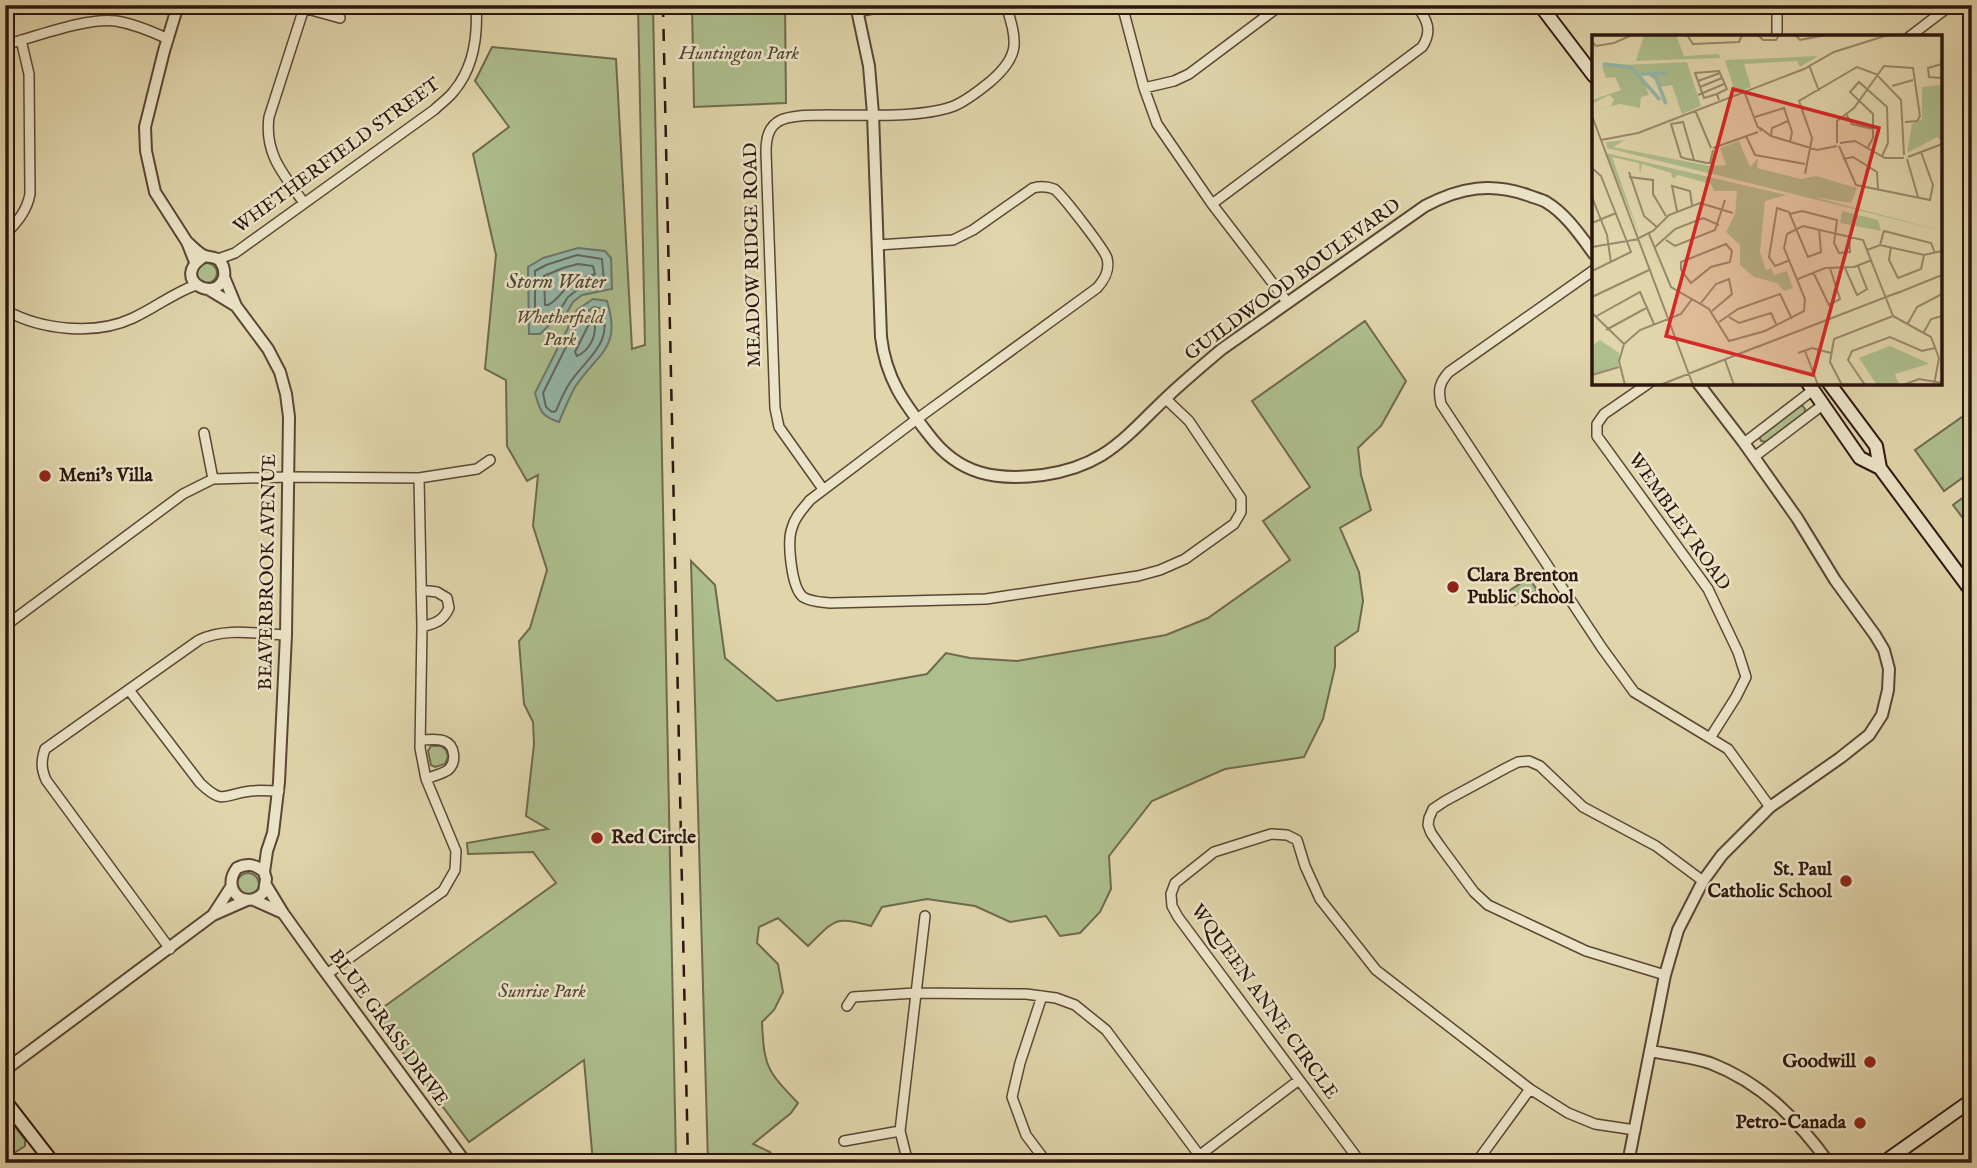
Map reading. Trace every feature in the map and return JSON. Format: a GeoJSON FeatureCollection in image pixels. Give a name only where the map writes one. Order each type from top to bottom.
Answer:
{"type":"FeatureCollection","features":[{"type":"Feature","properties":{"kind":"main road"},"geometry":{"type":"LineString","coordinates":[[1542,6],[1592,73]]}},
{"type":"Feature","properties":{"kind":"main road"},"geometry":{"type":"LineString","coordinates":[[1830,385],[1876,446],[1880,468],[1972,592]]}},
{"type":"Feature","properties":{"kind":"main road"},"geometry":{"type":"LineString","coordinates":[[1811,387],[1860,458],[1880,468]]}},
{"type":"Feature","properties":{"kind":"main road"},"geometry":{"type":"LineString","coordinates":[[1883,1163],[1972,1100]]}},
{"type":"Feature","properties":{"kind":"main road"},"geometry":{"type":"LineString","coordinates":[[5,1101],[53,1163]]}},
{"type":"Feature","properties":{"kind":"street"},"geometry":{"type":"LineString","coordinates":[[178,5],[145,127],[146,151],[155,192],[197,263],[192,278],[196,285]]}},
{"type":"Feature","properties":{"kind":"street","name":"WHETHERFIELD STREET"},"geometry":{"type":"LineString","coordinates":[[218,259],[235,253],[454,92],[473,55],[476,5]]}},
{"type":"Feature","properties":{"kind":"street"},"geometry":{"type":"LineString","coordinates":[[856,8],[891,5]]}},
{"type":"Feature","properties":{"kind":"street","name":"MEADOW RIDGE ROAD"},"geometry":{"type":"LineString","coordinates":[[822,489],[779,427],[775,408],[765,152],[770,128],[779,121],[797,116],[932,111],[953,107],[987,85],[1010,61],[1014,48],[1013,29],[1006,5]]}},
{"type":"Feature","properties":{"kind":"street"},"geometry":{"type":"LineString","coordinates":[[1122,5],[1144,88],[1157,124],[1212,204],[1288,303]]}},
{"type":"Feature","properties":{"kind":"street"},"geometry":{"type":"LineString","coordinates":[[1144,88],[1174,81],[1189,74],[1281,5]]}},
{"type":"Feature","properties":{"kind":"street"},"geometry":{"type":"LineString","coordinates":[[1212,204],[1422,47],[1427,40],[1428,29],[1425,17],[1416,5]]}},
{"type":"Feature","properties":{"kind":"street"},"geometry":{"type":"LineString","coordinates":[[1777,5],[1777,35]]}},
{"type":"Feature","properties":{"kind":"street"},"geometry":{"type":"LineString","coordinates":[[1912,35],[1951,5]]}},
{"type":"Feature","properties":{"kind":"street"},"geometry":{"type":"LineString","coordinates":[[304,203],[276,164],[267,132],[269,117],[304,7],[341,18]]}},
{"type":"Feature","properties":{"kind":"street","name":"GUILDWOOD BOULEVARD"},"geometry":{"type":"LineString","coordinates":[[856,8],[869,66],[883,353],[887,369],[899,393],[936,445],[974,471],[995,477],[1020,478],[1084,465],[1105,453],[1222,349],[1425,206],[1442,197],[1462,191],[1499,187],[1546,202],[1573,226],[1592,251]]}},
{"type":"Feature","properties":{"kind":"street"},"geometry":{"type":"LineString","coordinates":[[5,45],[92,21],[114,21],[140,27],[167,39]]}},
{"type":"Feature","properties":{"kind":"street"},"geometry":{"type":"LineString","coordinates":[[5,235],[28,206],[30,194],[29,74],[22,40]]}},
{"type":"Feature","properties":{"kind":"street"},"geometry":{"type":"LineString","coordinates":[[878,244],[954,240],[973,230],[1032,188],[1042,186],[1056,190],[1107,256],[1108,268],[1105,279],[1097,288],[822,489],[797,515],[790,530],[792,565],[796,587],[803,596],[830,603],[986,599],[1138,576],[1185,559],[1234,524],[1241,512],[1241,498],[1189,421],[1166,399]]}},
{"type":"Feature","properties":{"kind":"street","name":"WHETHERFIELD STREET"},"geometry":{"type":"LineString","coordinates":[[224,274],[235,253]]}},
{"type":"Feature","properties":{"kind":"street"},"geometry":{"type":"LineString","coordinates":[[5,310],[36,323],[77,329],[115,326],[180,291],[196,285],[215,288],[224,274],[218,259],[197,263],[180,291]]}},
{"type":"Feature","properties":{"kind":"street"},"geometry":{"type":"LineString","coordinates":[[1592,271],[1449,372],[1438,391],[1441,404],[1634,692],[1728,749],[1770,807]]}},
{"type":"Feature","properties":{"kind":"street","name":"BEAVERBROOK AVENUE"},"geometry":{"type":"LineString","coordinates":[[224,274],[236,306],[268,349],[280,372],[289,417],[286,635],[279,791],[274,833],[267,850],[264,872]]}},
{"type":"Feature","properties":{"kind":"street","name":"BEAVERBROOK AVENUE"},"geometry":{"type":"LineString","coordinates":[[208,289],[236,306]]}},
{"type":"Feature","properties":{"kind":"street","name":"WEMBLEY ROAD"},"geometry":{"type":"LineString","coordinates":[[1646,385],[1604,414],[1597,424],[1597,436],[1708,589],[1738,652],[1746,677],[1710,738]]}},
{"type":"Feature","properties":{"kind":"street"},"geometry":{"type":"LineString","coordinates":[[1629,1163],[1665,975],[1678,930],[1703,881],[1722,855],[1770,807],[1869,735],[1882,715],[1888,690],[1889,669],[1884,650],[1875,635],[1835,580],[1797,518],[1700,385]]}},
{"type":"Feature","properties":{"kind":"street"},"geometry":{"type":"LineString","coordinates":[[1744,443],[1811,387]]}},
{"type":"Feature","properties":{"kind":"street"},"geometry":{"type":"LineString","coordinates":[[1754,457],[1824,404]]}},
{"type":"Feature","properties":{"kind":"street"},"geometry":{"type":"LineString","coordinates":[[204,433],[213,479]]}},
{"type":"Feature","properties":{"kind":"street"},"geometry":{"type":"LineString","coordinates":[[5,626],[183,494],[213,479],[419,478],[477,469],[490,460]]}},
{"type":"Feature","properties":{"kind":"street"},"geometry":{"type":"LineString","coordinates":[[327,974],[443,891],[455,870],[456,851],[423,770],[419,478]]}},
{"type":"Feature","properties":{"kind":"street"},"geometry":{"type":"LineString","coordinates":[[421,590],[437,592],[447,598],[449,608],[444,617],[422,627]]}},
{"type":"Feature","properties":{"kind":"street"},"geometry":{"type":"LineString","coordinates":[[170,949],[46,780],[41,761],[45,749],[199,640],[226,633],[286,635]]}},
{"type":"Feature","properties":{"kind":"street"},"geometry":{"type":"LineString","coordinates":[[129,690],[212,795],[226,797],[250,791],[279,791]]}},
{"type":"Feature","properties":{"kind":"street"},"geometry":{"type":"LineString","coordinates":[[421,740],[445,741],[452,748],[453,755],[453,761],[447,770],[426,779]]}},
{"type":"Feature","properties":{"kind":"street"},"geometry":{"type":"LineString","coordinates":[[1665,975],[1586,951],[1488,905],[1474,892],[1431,833],[1429,818],[1433,809],[1445,801],[1518,762],[1530,761],[1539,766],[1583,807],[1656,846],[1703,881]]}},
{"type":"Feature","properties":{"kind":"street","name":"WQUEEN ANNE CIRCLE"},"geometry":{"type":"LineString","coordinates":[[1361,1163],[1172,906],[1171,894],[1175,883],[1214,852],[1271,834],[1287,835],[1297,841],[1320,899],[1376,970],[1530,1089]]}},
{"type":"Feature","properties":{"kind":"street"},"geometry":{"type":"LineString","coordinates":[[267,850],[250,864],[237,868],[231,880],[231,887],[234,894],[240,898],[283,913]]}},
{"type":"Feature","properties":{"kind":"street"},"geometry":{"type":"LineString","coordinates":[[5,1070],[214,915],[260,897],[267,886],[264,872],[250,864]]}},
{"type":"Feature","properties":{"kind":"street","name":"BLUE GRASS DRIVE"},"geometry":{"type":"LineString","coordinates":[[267,886],[283,913],[466,1163]]}},
{"type":"Feature","properties":{"kind":"street"},"geometry":{"type":"LineString","coordinates":[[214,915],[231,887]]}},
{"type":"Feature","properties":{"kind":"street"},"geometry":{"type":"LineString","coordinates":[[908,1163],[900,1131],[925,916]]}},
{"type":"Feature","properties":{"kind":"street"},"geometry":{"type":"LineString","coordinates":[[847,1006],[853,997],[915,993],[1026,994],[1075,1005],[1106,1030],[1203,1159],[1299,1080]]}},
{"type":"Feature","properties":{"kind":"street"},"geometry":{"type":"LineString","coordinates":[[1042,996],[1020,1063],[1013,1097],[1026,1135],[1047,1163]]}},
{"type":"Feature","properties":{"kind":"street"},"geometry":{"type":"LineString","coordinates":[[1651,1051],[1709,1063],[1751,1083],[1783,1107],[1829,1163]]}},
{"type":"Feature","properties":{"kind":"street"},"geometry":{"type":"LineString","coordinates":[[1476,1163],[1530,1089],[1568,1114],[1595,1124],[1635,1130]]}},
{"type":"Feature","properties":{"kind":"street"},"geometry":{"type":"LineString","coordinates":[[844,1141],[900,1131]]}},
{"type":"Feature","properties":{"kind":"green space"},"geometry":{"type":"Polygon","coordinates":[[[638,5],[653,5],[676,1163],[593,1163],[584,1060],[469,1142],[374,1014],[556,883],[533,852],[468,854],[467,843],[548,829],[526,816],[534,744],[533,722],[524,704],[519,641],[530,628],[547,570],[533,526],[538,475],[527,481],[507,446],[506,380],[485,369],[496,255],[473,154],[509,127],[475,81],[492,47],[616,59],[632,349],[645,345],[638,5]]]}},
{"type":"Feature","properties":{"kind":"green space","name":"Huntington Park"},"geometry":{"type":"Polygon","coordinates":[[[692,5],[785,5],[786,103],[694,107],[692,5]]]}},
{"type":"Feature","properties":{"kind":"green space"},"geometry":{"type":"Polygon","coordinates":[[[203,263],[211,263],[217,273],[211,283],[203,283],[197,277],[197,269],[203,263]]]}},
{"type":"Feature","properties":{"kind":"green space"},"geometry":{"type":"Polygon","coordinates":[[[1365,321],[1406,381],[1381,426],[1358,448],[1361,475],[1371,510],[1340,528],[1359,572],[1363,601],[1358,631],[1335,647],[1335,667],[1323,719],[1304,757],[1225,769],[1152,801],[1109,856],[1111,889],[1100,912],[1080,933],[1060,936],[1046,916],[1010,922],[975,906],[927,899],[882,907],[871,926],[849,921],[836,922],[808,946],[778,918],[759,927],[757,943],[778,964],[783,992],[774,1010],[762,1022],[766,1059],[774,1075],[798,1103],[791,1113],[753,1144],[770,1152],[777,1163],[708,1163],[691,561],[715,585],[725,658],[777,701],[927,674],[946,653],[970,658],[1017,661],[1166,635],[1208,618],[1290,560],[1263,521],[1310,487],[1252,401],[1365,321]]]}},
{"type":"Feature","properties":{"kind":"green space"},"geometry":{"type":"Polygon","coordinates":[[[1802,405],[1805,413],[1766,442],[1761,441],[1759,436],[1802,405]]]}},
{"type":"Feature","properties":{"kind":"green space"},"geometry":{"type":"Polygon","coordinates":[[[1972,410],[1972,471],[1944,491],[1915,450],[1972,410]]]}},
{"type":"Feature","properties":{"kind":"green space"},"geometry":{"type":"Polygon","coordinates":[[[1972,491],[1972,530],[1953,505],[1972,491]]]}},
{"type":"Feature","properties":{"kind":"green space"},"geometry":{"type":"Polygon","coordinates":[[[1529,578],[1537,590],[1515,605],[1507,592],[1529,578]]]}},
{"type":"Feature","properties":{"kind":"green space"},"geometry":{"type":"Polygon","coordinates":[[[431,746],[441,746],[446,750],[448,757],[445,764],[435,767],[431,765],[428,751],[431,746]]]}},
{"type":"Feature","properties":{"kind":"green space"},"geometry":{"type":"Polygon","coordinates":[[[248,873],[256,876],[259,884],[256,892],[248,895],[240,892],[237,884],[240,876],[248,873]]]}},
{"type":"Feature","properties":{"kind":"green space"},"geometry":{"type":"Polygon","coordinates":[[[5,1113],[25,1140],[25,1146],[5,1159],[5,1113]]]}},
{"type":"Feature","properties":{"kind":"water","name":"Storm Water"},"geometry":{"type":"Polygon","coordinates":[[[578,248],[605,251],[611,258],[612,289],[582,295],[573,302],[566,314],[557,318],[540,334],[529,334],[528,267],[543,258],[578,248]]]}},
{"type":"Feature","properties":{"kind":"water","name":"Storm Water"},"geometry":{"type":"Polygon","coordinates":[[[593,299],[607,301],[612,330],[610,340],[575,387],[559,422],[542,412],[535,393],[577,310],[593,299]]]}},
{"type":"Feature","properties":{"kind":"railway"},"geometry":{"type":"LineString","coordinates":[[663,5],[688,1163]]}},
{"type":"Feature","properties":{"kind":"place","name":"Meni's Villa"},"geometry":{"type":"Point","coordinates":[45,476]}},
{"type":"Feature","properties":{"kind":"place","name":"Clara Brenton Public School"},"geometry":{"type":"Point","coordinates":[1453,587]}},
{"type":"Feature","properties":{"kind":"place","name":"Red Circle"},"geometry":{"type":"Point","coordinates":[597,838]}},
{"type":"Feature","properties":{"kind":"place","name":"St. Paul Catholic School"},"geometry":{"type":"Point","coordinates":[1846,881]}},
{"type":"Feature","properties":{"kind":"place","name":"Goodwill"},"geometry":{"type":"Point","coordinates":[1870,1062]}},
{"type":"Feature","properties":{"kind":"place","name":"Petro-Canada"},"geometry":{"type":"Point","coordinates":[1860,1123]}},
{"type":"Feature","properties":{"kind":"park label","name":"Whetherfield Park"},"geometry":{"type":"Point","coordinates":[560,329]}},
{"type":"Feature","properties":{"kind":"park label","name":"Sunrise Park"},"geometry":{"type":"Point","coordinates":[542,992]}}]}
